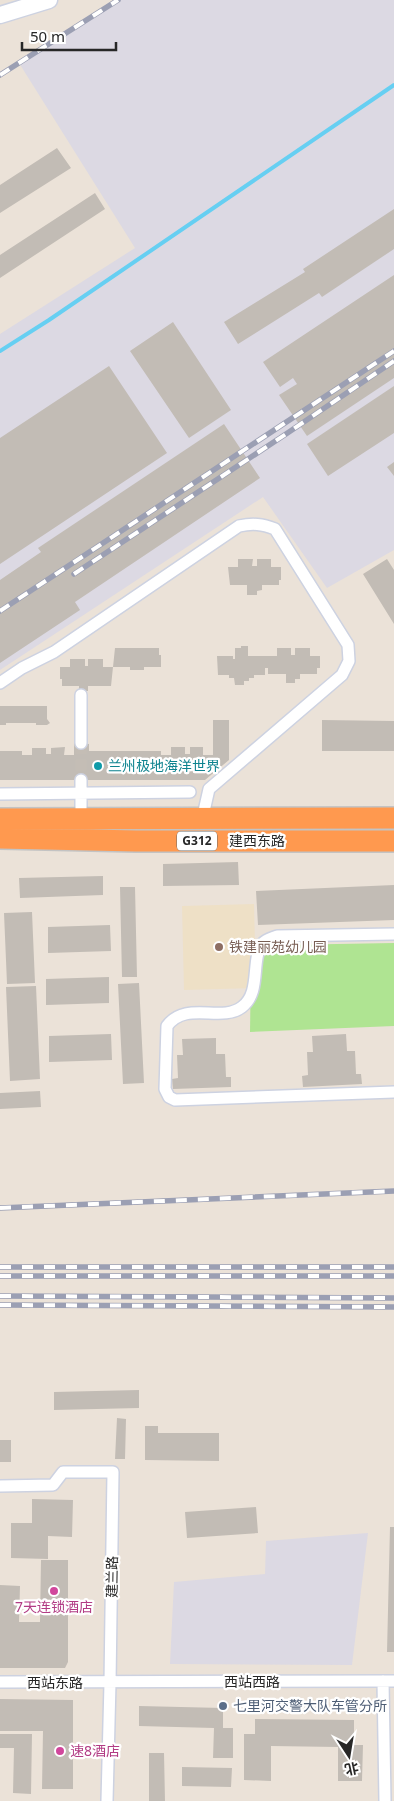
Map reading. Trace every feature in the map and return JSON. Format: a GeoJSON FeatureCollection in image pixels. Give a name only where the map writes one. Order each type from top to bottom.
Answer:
{"type":"FeatureCollection","features":[{"type":"Feature","properties":{"kind":"highway","name":"建西东路"},"geometry":{"type":"LineString","coordinates":[[0,819],[202,820],[394,818]]}},
{"type":"Feature","properties":{"kind":"highway","name":"建西东路"},"geometry":{"type":"LineString","coordinates":[[0,838],[136,841],[394,841]]}},
{"type":"Feature","properties":{"kind":"street"},"geometry":{"type":"LineString","coordinates":[[0,15],[49,0]]}},
{"type":"Feature","properties":{"kind":"street"},"geometry":{"type":"LineString","coordinates":[[0,683],[22,668],[54,652],[238,526],[251,523],[264,524],[275,529],[348,644],[349,660],[342,675],[209,789],[202,820]]}},
{"type":"Feature","properties":{"kind":"street"},"geometry":{"type":"LineString","coordinates":[[81,744],[82,695]]}},
{"type":"Feature","properties":{"kind":"street"},"geometry":{"type":"LineString","coordinates":[[81,780],[81,819]]}},
{"type":"Feature","properties":{"kind":"street"},"geometry":{"type":"LineString","coordinates":[[0,794],[190,792]]}},
{"type":"Feature","properties":{"kind":"street"},"geometry":{"type":"LineString","coordinates":[[394,934],[276,936],[264,941],[258,951],[255,978],[249,1001],[240,1008],[227,1012],[181,1014],[172,1019],[167,1026],[165,1089],[169,1097],[175,1100],[394,1092]]}},
{"type":"Feature","properties":{"kind":"street","name":"建兰路"},"geometry":{"type":"LineString","coordinates":[[0,1486],[53,1485],[63,1472],[113,1472],[107,1801]]}},
{"type":"Feature","properties":{"kind":"street"},"geometry":{"type":"LineString","coordinates":[[385,1801],[389,1681]]}},
{"type":"Feature","properties":{"kind":"street","name":"西站西路"},"geometry":{"type":"LineString","coordinates":[[110,1683],[389,1681]]}},
{"type":"Feature","properties":{"kind":"street","name":"西站东路"},"geometry":{"type":"LineString","coordinates":[[0,1682],[110,1683]]}},
{"type":"Feature","properties":{"kind":"shaded area"},"geometry":{"type":"Polygon","coordinates":[[[118,0],[394,0],[394,550],[327,588],[263,497],[0,670],[0,334],[135,248],[19,63],[118,0]]]}},
{"type":"Feature","properties":{"kind":"shaded area","name":"铁建丽苑幼儿园"},"geometry":{"type":"Polygon","coordinates":[[[254,904],[256,988],[184,990],[182,906],[254,904]]]}},
{"type":"Feature","properties":{"kind":"shaded area"},"geometry":{"type":"Polygon","coordinates":[[[368,1533],[352,1665],[170,1664],[174,1582],[265,1574],[266,1541],[368,1533]]]}},
{"type":"Feature","properties":{"kind":"green space"},"geometry":{"type":"Polygon","coordinates":[[[394,943],[394,1026],[250,1032],[251,965],[280,945],[394,943]]]}},
{"type":"Feature","properties":{"kind":"building"},"geometry":{"type":"Polygon","coordinates":[[[57,148],[71,168],[0,213],[0,185],[57,148]]]}},
{"type":"Feature","properties":{"kind":"building"},"geometry":{"type":"Polygon","coordinates":[[[95,193],[105,209],[0,278],[0,255],[95,193]]]}},
{"type":"Feature","properties":{"kind":"building"},"geometry":{"type":"Polygon","coordinates":[[[394,209],[394,249],[322,297],[319,293],[238,344],[224,322],[305,272],[303,269],[394,209]]]}},
{"type":"Feature","properties":{"kind":"building"},"geometry":{"type":"Polygon","coordinates":[[[394,275],[394,378],[307,436],[279,395],[297,384],[293,378],[280,387],[263,362],[394,275]]]}},
{"type":"Feature","properties":{"kind":"building"},"geometry":{"type":"Polygon","coordinates":[[[173,322],[231,410],[189,438],[130,351],[173,322]]]}},
{"type":"Feature","properties":{"kind":"building"},"geometry":{"type":"Polygon","coordinates":[[[109,366],[167,453],[0,564],[0,438],[109,366]]]}},
{"type":"Feature","properties":{"kind":"building"},"geometry":{"type":"Polygon","coordinates":[[[394,386],[394,433],[328,476],[307,444],[394,386]]]}},
{"type":"Feature","properties":{"kind":"building"},"geometry":{"type":"Polygon","coordinates":[[[224,424],[260,478],[75,602],[80,610],[0,663],[0,580],[41,552],[38,548],[224,424]]]}},
{"type":"Feature","properties":{"kind":"building"},"geometry":{"type":"Polygon","coordinates":[[[394,462],[394,476],[387,467],[394,462]]]}},
{"type":"Feature","properties":{"kind":"building"},"geometry":{"type":"Polygon","coordinates":[[[238,559],[253,559],[252,566],[257,566],[257,559],[271,559],[271,567],[281,567],[279,585],[262,585],[262,590],[257,591],[257,595],[247,595],[247,585],[230,585],[228,567],[238,567],[238,559]]]}},
{"type":"Feature","properties":{"kind":"building"},"geometry":{"type":"Polygon","coordinates":[[[387,559],[394,570],[394,624],[363,574],[387,559]]]}},
{"type":"Feature","properties":{"kind":"building"},"geometry":{"type":"Polygon","coordinates":[[[241,646],[248,646],[248,656],[277,656],[277,648],[291,648],[291,655],[295,655],[295,648],[310,648],[310,656],[320,656],[320,668],[317,668],[317,674],[300,674],[300,679],[295,679],[295,683],[286,683],[286,674],[268,674],[268,668],[265,668],[265,675],[254,675],[254,678],[249,678],[249,681],[244,681],[244,685],[235,685],[234,678],[229,678],[229,675],[218,675],[217,656],[233,656],[233,659],[235,659],[235,648],[241,648],[241,646]]]}},
{"type":"Feature","properties":{"kind":"building"},"geometry":{"type":"Polygon","coordinates":[[[115,648],[159,648],[161,667],[144,667],[144,670],[130,670],[130,667],[113,667],[115,648]]]}},
{"type":"Feature","properties":{"kind":"building"},"geometry":{"type":"Polygon","coordinates":[[[70,659],[85,659],[85,666],[88,666],[88,659],[103,659],[103,667],[113,667],[111,686],[88,686],[88,691],[79,691],[79,686],[62,686],[60,667],[70,667],[70,659]]]}},
{"type":"Feature","properties":{"kind":"building"},"geometry":{"type":"Polygon","coordinates":[[[0,706],[47,706],[47,719],[50,723],[47,725],[6,723],[6,725],[0,725],[0,706]]]}},
{"type":"Feature","properties":{"kind":"building"},"geometry":{"type":"Polygon","coordinates":[[[213,720],[229,720],[229,760],[205,780],[0,780],[0,751],[22,751],[22,755],[32,755],[32,748],[46,748],[46,754],[51,754],[51,748],[65,747],[64,755],[74,755],[74,743],[89,744],[89,751],[161,751],[161,755],[171,755],[171,747],[185,747],[185,754],[190,754],[190,747],[203,747],[203,755],[213,755],[213,720]]]}},
{"type":"Feature","properties":{"kind":"building"},"geometry":{"type":"Polygon","coordinates":[[[322,720],[394,721],[394,751],[322,751],[322,720]]]}},
{"type":"Feature","properties":{"kind":"building"},"geometry":{"type":"Polygon","coordinates":[[[238,862],[239,885],[163,886],[163,864],[238,862]]]}},
{"type":"Feature","properties":{"kind":"building"},"geometry":{"type":"Polygon","coordinates":[[[103,876],[103,895],[20,898],[19,878],[103,876]]]}},
{"type":"Feature","properties":{"kind":"building"},"geometry":{"type":"Polygon","coordinates":[[[394,885],[394,920],[258,925],[256,891],[394,885]]]}},
{"type":"Feature","properties":{"kind":"building"},"geometry":{"type":"Polygon","coordinates":[[[120,887],[135,887],[137,977],[122,977],[120,887]]]}},
{"type":"Feature","properties":{"kind":"building"},"geometry":{"type":"Polygon","coordinates":[[[32,912],[35,983],[7,984],[4,913],[32,912]]]}},
{"type":"Feature","properties":{"kind":"building"},"geometry":{"type":"Polygon","coordinates":[[[110,925],[111,951],[48,953],[48,927],[110,925]]]}},
{"type":"Feature","properties":{"kind":"building"},"geometry":{"type":"Polygon","coordinates":[[[109,977],[109,1003],[46,1005],[46,979],[109,977]]]}},
{"type":"Feature","properties":{"kind":"building"},"geometry":{"type":"Polygon","coordinates":[[[139,983],[144,1083],[123,1084],[118,984],[139,983]]]}},
{"type":"Feature","properties":{"kind":"building"},"geometry":{"type":"Polygon","coordinates":[[[36,986],[40,1079],[10,1081],[6,987],[36,986]]]}},
{"type":"Feature","properties":{"kind":"building"},"geometry":{"type":"Polygon","coordinates":[[[111,1034],[112,1060],[49,1062],[49,1036],[111,1034]]]}},
{"type":"Feature","properties":{"kind":"building"},"geometry":{"type":"Polygon","coordinates":[[[346,1034],[347,1051],[355,1051],[356,1074],[361,1074],[362,1084],[303,1087],[302,1076],[308,1075],[307,1052],[313,1052],[312,1036],[346,1034]]]}},
{"type":"Feature","properties":{"kind":"building"},"geometry":{"type":"Polygon","coordinates":[[[216,1038],[216,1054],[225,1054],[226,1077],[231,1077],[231,1087],[173,1089],[172,1079],[178,1078],[177,1055],[183,1055],[182,1039],[216,1038]]]}},
{"type":"Feature","properties":{"kind":"building"},"geometry":{"type":"Polygon","coordinates":[[[40,1091],[41,1107],[0,1109],[0,1093],[40,1091]]]}},
{"type":"Feature","properties":{"kind":"building"},"geometry":{"type":"Polygon","coordinates":[[[139,1390],[139,1408],[54,1410],[54,1392],[139,1390]]]}},
{"type":"Feature","properties":{"kind":"building"},"geometry":{"type":"Polygon","coordinates":[[[117,1418],[126,1419],[125,1459],[115,1459],[117,1418]]]}},
{"type":"Feature","properties":{"kind":"building"},"geometry":{"type":"Polygon","coordinates":[[[145,1426],[158,1426],[158,1433],[219,1433],[219,1461],[145,1460],[145,1426]]]}},
{"type":"Feature","properties":{"kind":"building"},"geometry":{"type":"Polygon","coordinates":[[[0,1440],[11,1440],[11,1462],[0,1462],[0,1440]]]}},
{"type":"Feature","properties":{"kind":"building"},"geometry":{"type":"Polygon","coordinates":[[[32,1499],[73,1500],[72,1537],[48,1536],[48,1559],[11,1558],[11,1523],[32,1523],[32,1499]]]}},
{"type":"Feature","properties":{"kind":"building"},"geometry":{"type":"Polygon","coordinates":[[[256,1507],[258,1533],[187,1538],[185,1512],[256,1507]]]}},
{"type":"Feature","properties":{"kind":"building"},"geometry":{"type":"Polygon","coordinates":[[[390,1527],[394,1527],[394,1652],[387,1652],[390,1527]]]}},
{"type":"Feature","properties":{"kind":"building","name":"7天连锁酒店"},"geometry":{"type":"Polygon","coordinates":[[[41,1560],[68,1560],[68,1662],[65,1668],[0,1668],[0,1585],[20,1586],[19,1622],[40,1622],[41,1560]]]}},
{"type":"Feature","properties":{"kind":"building"},"geometry":{"type":"Polygon","coordinates":[[[0,1699],[73,1700],[73,1789],[42,1789],[43,1731],[0,1731],[0,1699]]]}},
{"type":"Feature","properties":{"kind":"building"},"geometry":{"type":"Polygon","coordinates":[[[139,1706],[223,1708],[223,1728],[233,1728],[233,1758],[213,1758],[214,1728],[139,1726],[139,1706]]]}},
{"type":"Feature","properties":{"kind":"building"},"geometry":{"type":"Polygon","coordinates":[[[255,1719],[354,1720],[354,1745],[363,1745],[362,1781],[338,1781],[338,1747],[271,1746],[271,1781],[244,1780],[244,1734],[255,1734],[255,1719]]]}},
{"type":"Feature","properties":{"kind":"building"},"geometry":{"type":"Polygon","coordinates":[[[0,1734],[32,1734],[31,1794],[13,1793],[14,1748],[0,1748],[0,1734]]]}},
{"type":"Feature","properties":{"kind":"building"},"geometry":{"type":"Polygon","coordinates":[[[149,1753],[164,1753],[165,1801],[149,1801],[149,1753]]]}},
{"type":"Feature","properties":{"kind":"building"},"geometry":{"type":"Polygon","coordinates":[[[182,1767],[232,1768],[231,1787],[182,1786],[182,1767]]]}},
{"type":"Feature","properties":{"kind":"waterway"},"geometry":{"type":"LineString","coordinates":[[0,351],[49,320],[394,85]]}},
{"type":"Feature","properties":{"kind":"tunnel"},"geometry":{"type":"LineString","coordinates":[[81,743],[81,780]]}},
{"type":"Feature","properties":{"kind":"railway"},"geometry":{"type":"LineString","coordinates":[[0,75],[118,0]]}},
{"type":"Feature","properties":{"kind":"railway"},"geometry":{"type":"LineString","coordinates":[[0,611],[394,351]]}},
{"type":"Feature","properties":{"kind":"railway"},"geometry":{"type":"LineString","coordinates":[[74,574],[394,361]]}},
{"type":"Feature","properties":{"kind":"railway"},"geometry":{"type":"LineString","coordinates":[[0,1208],[394,1191]]}},
{"type":"Feature","properties":{"kind":"railway"},"geometry":{"type":"LineString","coordinates":[[0,1267],[394,1267]]}},
{"type":"Feature","properties":{"kind":"railway"},"geometry":{"type":"LineString","coordinates":[[0,1276],[394,1276]]}},
{"type":"Feature","properties":{"kind":"railway"},"geometry":{"type":"LineString","coordinates":[[0,1296],[394,1298]]}},
{"type":"Feature","properties":{"kind":"railway"},"geometry":{"type":"LineString","coordinates":[[0,1305],[394,1307]]}},
{"type":"Feature","properties":{"kind":"place","name":"兰州极地海洋世界"},"geometry":{"type":"Point","coordinates":[98,766]}},
{"type":"Feature","properties":{"kind":"place","name":"铁建丽苑幼儿园"},"geometry":{"type":"Point","coordinates":[219,947]}},
{"type":"Feature","properties":{"kind":"place","name":"7天连锁酒店"},"geometry":{"type":"Point","coordinates":[54,1591]}},
{"type":"Feature","properties":{"kind":"place","name":"七里河交警大队车管分所"},"geometry":{"type":"Point","coordinates":[223,1706]}},
{"type":"Feature","properties":{"kind":"place","name":"速8酒店"},"geometry":{"type":"Point","coordinates":[60,1751]}}]}
